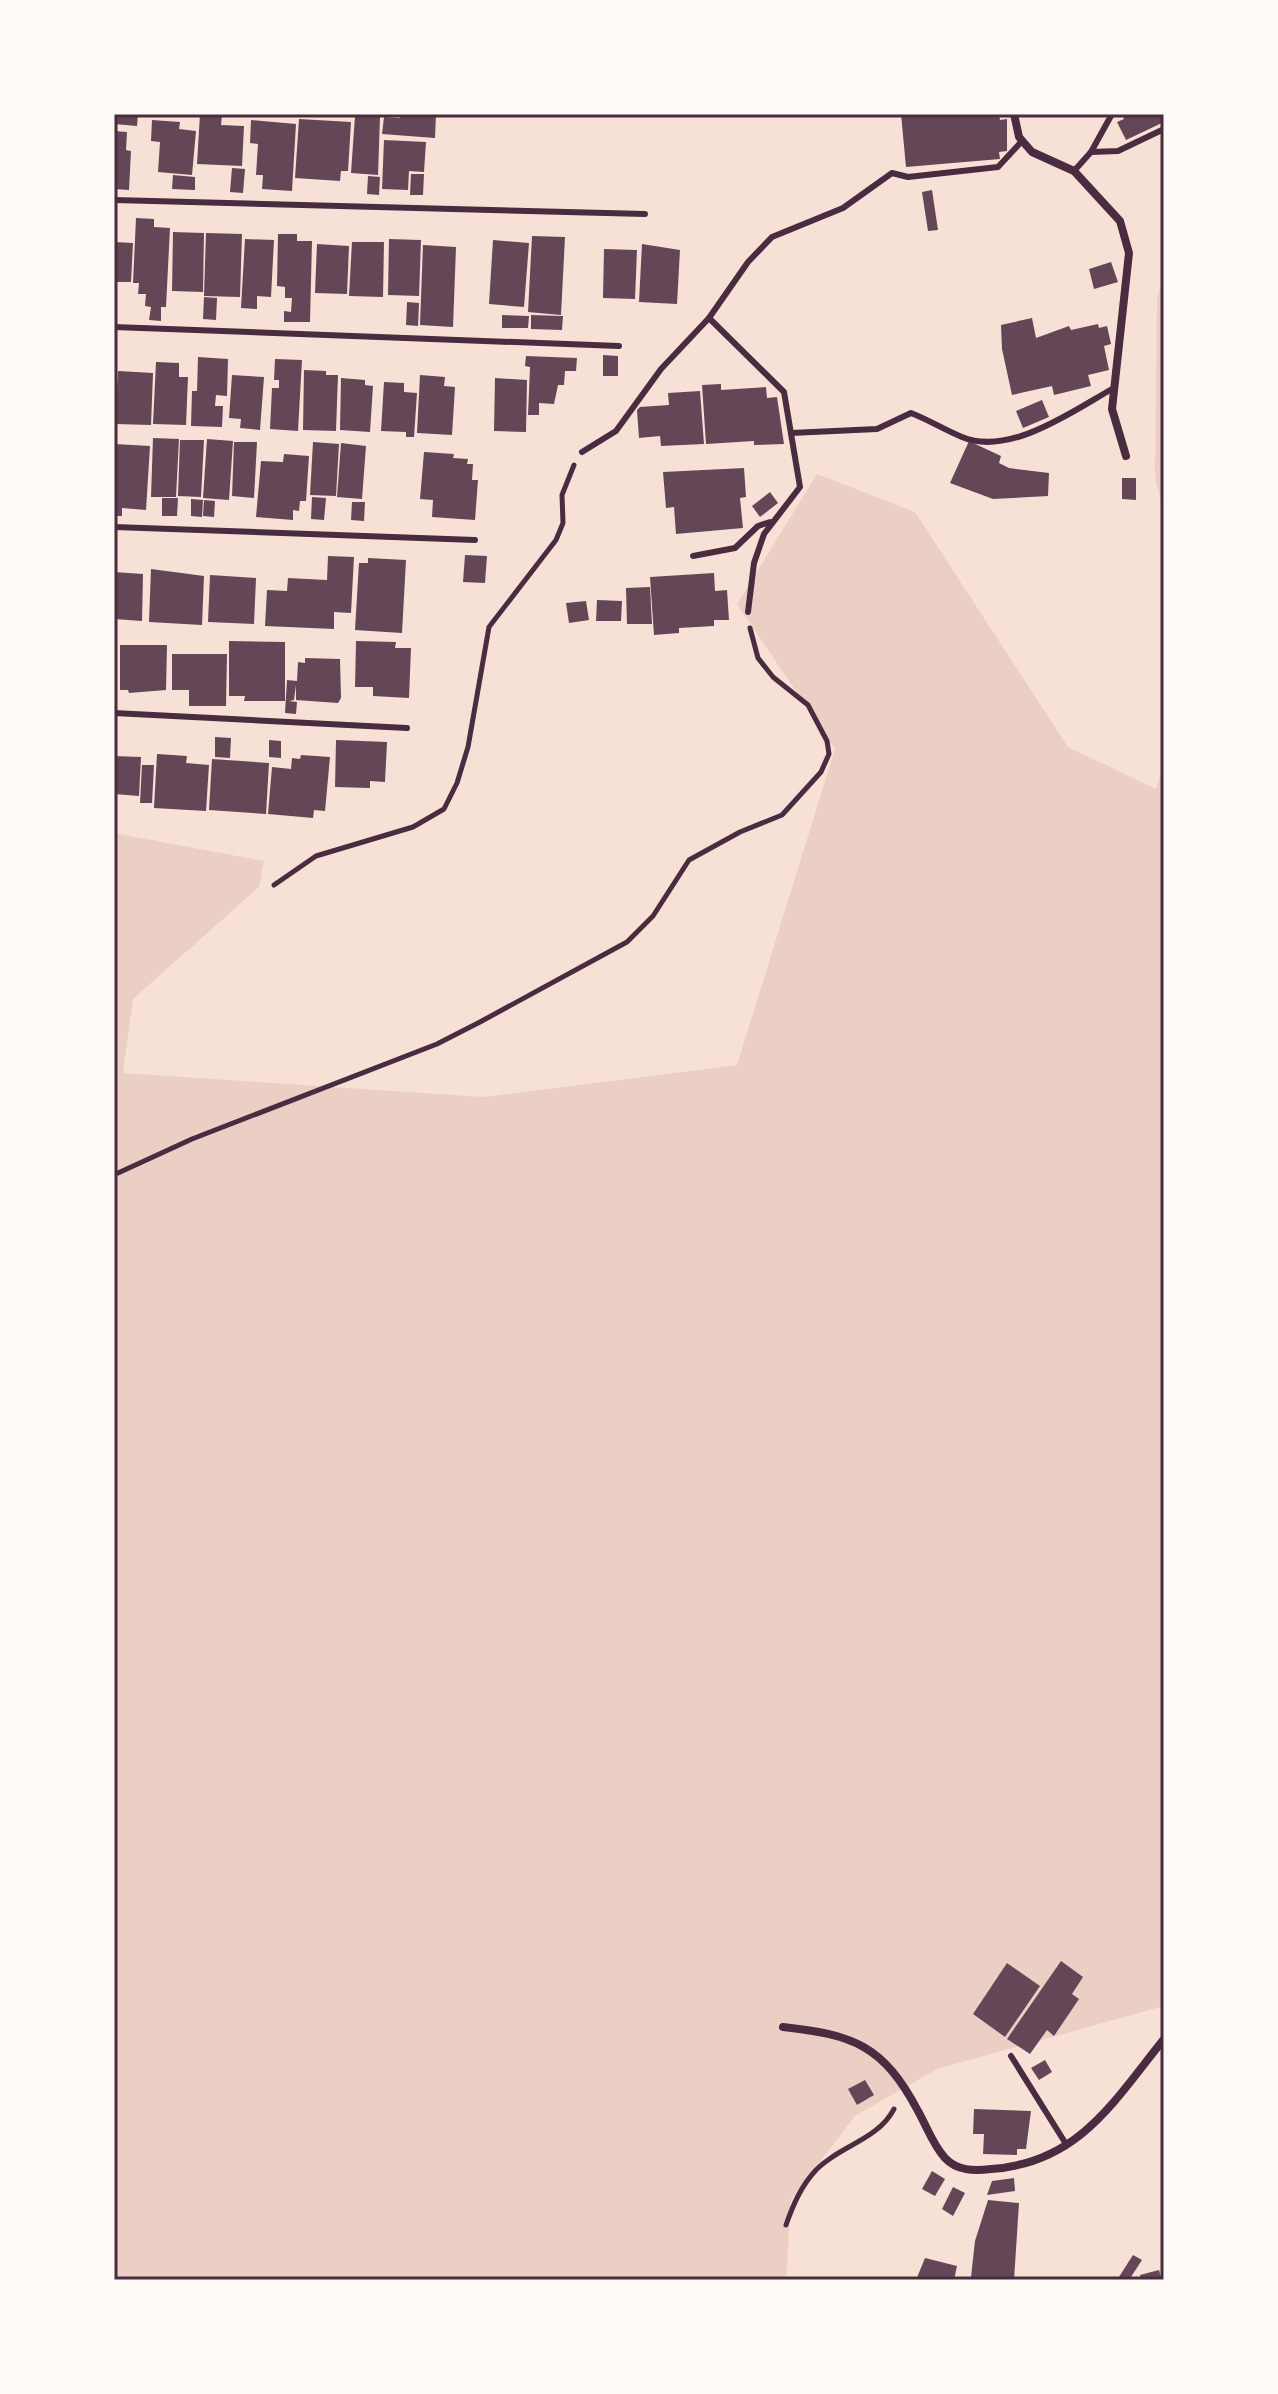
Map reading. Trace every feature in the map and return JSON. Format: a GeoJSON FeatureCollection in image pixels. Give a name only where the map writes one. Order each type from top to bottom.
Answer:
{"type":"FeatureCollection","features":[{"type":"Feature","properties":{"kind":"street"},"geometry":{"type":"LineString","coordinates":[[1014,114],[1022,141],[1032,152],[1074,171],[1120,221],[1129,253],[1112,409],[1126,456]]}},
{"type":"Feature","properties":{"kind":"street"},"geometry":{"type":"LineString","coordinates":[[783,2027],[853,2039],[878,2053],[901,2081],[936,2146],[961,2169],[1015,2167],[1083,2134],[1119,2100],[1163,2044]]}},
{"type":"Feature","properties":{"kind":"lane"},"geometry":{"type":"LineString","coordinates":[[1074,171],[1091,152],[1112,114]]}},
{"type":"Feature","properties":{"kind":"lane"},"geometry":{"type":"LineString","coordinates":[[1091,152],[1118,151],[1164,129]]}},
{"type":"Feature","properties":{"kind":"lane"},"geometry":{"type":"LineString","coordinates":[[582,452],[616,431],[661,369],[709,318],[748,262],[772,237],[843,208],[892,173],[908,177],[998,167],[1022,141]]}},
{"type":"Feature","properties":{"kind":"lane"},"geometry":{"type":"LineString","coordinates":[[114,200],[645,214]]}},
{"type":"Feature","properties":{"kind":"lane"},"geometry":{"type":"LineString","coordinates":[[709,318],[784,392],[800,487],[770,522],[754,563],[748,612]]}},
{"type":"Feature","properties":{"kind":"lane"},"geometry":{"type":"LineString","coordinates":[[114,327],[619,346]]}},
{"type":"Feature","properties":{"kind":"lane"},"geometry":{"type":"LineString","coordinates":[[791,433],[877,429],[911,413],[962,438],[1004,439],[1027,435],[1112,389]]}},
{"type":"Feature","properties":{"kind":"lane"},"geometry":{"type":"LineString","coordinates":[[693,556],[735,548],[758,526],[770,522]]}},
{"type":"Feature","properties":{"kind":"lane"},"geometry":{"type":"LineString","coordinates":[[114,527],[475,540]]}},
{"type":"Feature","properties":{"kind":"lane"},"geometry":{"type":"LineString","coordinates":[[114,713],[407,728]]}},
{"type":"Feature","properties":{"kind":"lane"},"geometry":{"type":"LineString","coordinates":[[1011,2056],[1066,2144]]}},
{"type":"Feature","properties":{"kind":"path"},"geometry":{"type":"LineString","coordinates":[[274,885],[316,856],[413,827],[437,816],[457,783],[484,672],[489,627],[556,540],[565,507],[562,495],[582,452]]}},
{"type":"Feature","properties":{"kind":"path"},"geometry":{"type":"LineString","coordinates":[[118,1173],[361,1071],[437,1044],[480,1022],[627,942],[653,916],[689,860],[740,832],[782,815],[821,772],[829,754],[827,741],[808,705],[773,677],[758,658],[748,612]]}},
{"type":"Feature","properties":{"kind":"path"},"geometry":{"type":"LineString","coordinates":[[786,2225],[796,2198],[815,2170],[878,2129],[889,2118],[901,2081]]}},
{"type":"Feature","properties":{"kind":"shaded area"},"geometry":{"type":"Polygon","coordinates":[[[1164,279],[1164,516],[1155,476],[1157,296],[1164,279]]]}},
{"type":"Feature","properties":{"kind":"shaded area"},"geometry":{"type":"Polygon","coordinates":[[[817,474],[915,512],[1068,747],[1156,789],[1164,761],[1164,2006],[937,2069],[855,2116],[791,2200],[786,2280],[114,2280],[114,833],[264,861],[259,887],[133,999],[123,1073],[484,1097],[737,1065],[835,749],[737,604],[817,474]]]}},
{"type":"Feature","properties":{"kind":"building"},"geometry":{"type":"Polygon","coordinates":[[[114,114],[138,114],[137,126],[114,124],[114,114]]]}},
{"type":"Feature","properties":{"kind":"building"},"geometry":{"type":"Polygon","coordinates":[[[200,114],[222,115],[221,125],[244,126],[242,166],[197,164],[200,114]]]}},
{"type":"Feature","properties":{"kind":"building"},"geometry":{"type":"Polygon","coordinates":[[[401,114],[436,114],[435,138],[382,134],[384,117],[400,118],[401,114]]]}},
{"type":"Feature","properties":{"kind":"building"},"geometry":{"type":"Polygon","coordinates":[[[901,114],[999,114],[1000,120],[1007,119],[1007,151],[999,152],[1000,159],[906,167],[901,114]]]}},
{"type":"Feature","properties":{"kind":"building"},"geometry":{"type":"Polygon","coordinates":[[[1122,114],[1164,114],[1164,122],[1126,140],[1117,122],[1124,119],[1122,114]]]}},
{"type":"Feature","properties":{"kind":"building"},"geometry":{"type":"Polygon","coordinates":[[[355,116],[380,117],[378,175],[351,173],[355,116]]]}},
{"type":"Feature","properties":{"kind":"building"},"geometry":{"type":"Polygon","coordinates":[[[299,119],[351,122],[348,171],[341,171],[340,181],[295,178],[299,119]]]}},
{"type":"Feature","properties":{"kind":"building"},"geometry":{"type":"Polygon","coordinates":[[[152,120],[180,122],[179,129],[196,131],[192,175],[158,172],[160,142],[151,141],[152,120]]]}},
{"type":"Feature","properties":{"kind":"building"},"geometry":{"type":"Polygon","coordinates":[[[251,120],[296,124],[292,191],[262,189],[263,175],[256,175],[258,144],[250,143],[251,120]]]}},
{"type":"Feature","properties":{"kind":"building"},"geometry":{"type":"Polygon","coordinates":[[[114,131],[127,132],[126,150],[131,151],[129,190],[114,189],[114,131]]]}},
{"type":"Feature","properties":{"kind":"building"},"geometry":{"type":"Polygon","coordinates":[[[384,140],[426,142],[424,172],[409,171],[408,190],[382,189],[384,140]]]}},
{"type":"Feature","properties":{"kind":"building"},"geometry":{"type":"Polygon","coordinates":[[[232,168],[245,169],[243,193],[230,192],[232,168]]]}},
{"type":"Feature","properties":{"kind":"building"},"geometry":{"type":"Polygon","coordinates":[[[411,174],[424,174],[423,195],[410,195],[411,174]]]}},
{"type":"Feature","properties":{"kind":"building"},"geometry":{"type":"Polygon","coordinates":[[[173,175],[195,177],[195,190],[172,189],[173,175]]]}},
{"type":"Feature","properties":{"kind":"building"},"geometry":{"type":"Polygon","coordinates":[[[368,176],[380,177],[379,195],[367,194],[368,176]]]}},
{"type":"Feature","properties":{"kind":"building"},"geometry":{"type":"Polygon","coordinates":[[[932,190],[938,230],[928,231],[922,192],[932,190]]]}},
{"type":"Feature","properties":{"kind":"building"},"geometry":{"type":"Polygon","coordinates":[[[136,218],[154,219],[154,227],[170,228],[166,307],[161,307],[161,321],[149,320],[151,307],[145,306],[146,294],[138,294],[139,283],[133,283],[136,218]]]}},
{"type":"Feature","properties":{"kind":"building"},"geometry":{"type":"Polygon","coordinates":[[[173,232],[204,233],[203,292],[172,291],[173,232]]]}},
{"type":"Feature","properties":{"kind":"building"},"geometry":{"type":"Polygon","coordinates":[[[206,233],[242,234],[240,297],[204,296],[206,233]]]}},
{"type":"Feature","properties":{"kind":"building"},"geometry":{"type":"Polygon","coordinates":[[[278,234],[297,234],[297,241],[312,241],[310,322],[284,322],[284,311],[291,312],[292,298],[285,298],[285,287],[277,286],[278,234]]]}},
{"type":"Feature","properties":{"kind":"building"},"geometry":{"type":"Polygon","coordinates":[[[532,236],[565,237],[561,315],[528,312],[532,236]]]}},
{"type":"Feature","properties":{"kind":"building"},"geometry":{"type":"Polygon","coordinates":[[[245,239],[274,240],[271,297],[257,296],[257,309],[241,308],[245,239]]]}},
{"type":"Feature","properties":{"kind":"building"},"geometry":{"type":"Polygon","coordinates":[[[389,239],[421,240],[419,296],[388,295],[389,239]]]}},
{"type":"Feature","properties":{"kind":"building"},"geometry":{"type":"Polygon","coordinates":[[[493,240],[529,243],[524,307],[489,304],[493,240]]]}},
{"type":"Feature","properties":{"kind":"building"},"geometry":{"type":"Polygon","coordinates":[[[114,242],[133,243],[131,282],[117,282],[116,299],[114,242]]]}},
{"type":"Feature","properties":{"kind":"building"},"geometry":{"type":"Polygon","coordinates":[[[352,242],[384,242],[383,297],[349,296],[352,242]]]}},
{"type":"Feature","properties":{"kind":"building"},"geometry":{"type":"Polygon","coordinates":[[[317,244],[349,246],[347,294],[315,293],[317,244]]]}},
{"type":"Feature","properties":{"kind":"building"},"geometry":{"type":"Polygon","coordinates":[[[642,244],[680,250],[677,304],[639,302],[642,244]]]}},
{"type":"Feature","properties":{"kind":"building"},"geometry":{"type":"Polygon","coordinates":[[[423,245],[456,247],[453,327],[420,325],[423,245]]]}},
{"type":"Feature","properties":{"kind":"building"},"geometry":{"type":"Polygon","coordinates":[[[604,249],[637,250],[635,299],[603,298],[604,249]]]}},
{"type":"Feature","properties":{"kind":"building"},"geometry":{"type":"Polygon","coordinates":[[[1111,262],[1118,282],[1094,289],[1089,269],[1111,262]]]}},
{"type":"Feature","properties":{"kind":"building"},"geometry":{"type":"Polygon","coordinates":[[[204,297],[217,298],[216,320],[203,319],[204,297]]]}},
{"type":"Feature","properties":{"kind":"building"},"geometry":{"type":"Polygon","coordinates":[[[407,302],[419,303],[418,326],[406,325],[407,302]]]}},
{"type":"Feature","properties":{"kind":"building"},"geometry":{"type":"Polygon","coordinates":[[[502,315],[529,316],[528,328],[502,328],[502,315]]]}},
{"type":"Feature","properties":{"kind":"building"},"geometry":{"type":"Polygon","coordinates":[[[531,315],[563,316],[562,330],[531,329],[531,315]]]}},
{"type":"Feature","properties":{"kind":"building"},"geometry":{"type":"Polygon","coordinates":[[[1032,318],[1036,338],[1069,326],[1071,330],[1098,324],[1099,328],[1107,326],[1111,344],[1104,346],[1109,370],[1088,375],[1091,386],[1054,395],[1052,386],[1012,395],[1002,349],[1001,325],[1032,318]]]}},
{"type":"Feature","properties":{"kind":"building"},"geometry":{"type":"Polygon","coordinates":[[[603,355],[618,356],[618,376],[603,376],[603,355]]]}},
{"type":"Feature","properties":{"kind":"building"},"geometry":{"type":"Polygon","coordinates":[[[526,356],[577,358],[576,371],[565,371],[564,385],[558,385],[554,404],[539,403],[539,415],[528,415],[530,367],[525,366],[526,356]]]}},
{"type":"Feature","properties":{"kind":"building"},"geometry":{"type":"Polygon","coordinates":[[[198,357],[228,359],[227,396],[216,395],[215,406],[223,406],[222,427],[191,426],[192,391],[197,391],[198,357]]]}},
{"type":"Feature","properties":{"kind":"building"},"geometry":{"type":"Polygon","coordinates":[[[275,359],[302,360],[298,431],[270,429],[272,388],[279,388],[279,380],[274,380],[275,359]]]}},
{"type":"Feature","properties":{"kind":"building"},"geometry":{"type":"Polygon","coordinates":[[[156,362],[179,363],[179,377],[188,377],[186,425],[153,424],[156,362]]]}},
{"type":"Feature","properties":{"kind":"building"},"geometry":{"type":"Polygon","coordinates":[[[304,370],[338,375],[336,431],[303,430],[304,370]]]}},
{"type":"Feature","properties":{"kind":"building"},"geometry":{"type":"Polygon","coordinates":[[[118,371],[153,373],[151,425],[115,424],[118,371]]]}},
{"type":"Feature","properties":{"kind":"building"},"geometry":{"type":"Polygon","coordinates":[[[232,375],[264,377],[260,430],[240,428],[241,419],[229,418],[232,375]]]}},
{"type":"Feature","properties":{"kind":"building"},"geometry":{"type":"Polygon","coordinates":[[[420,375],[445,377],[444,386],[455,387],[452,435],[417,433],[420,375]]]}},
{"type":"Feature","properties":{"kind":"building"},"geometry":{"type":"Polygon","coordinates":[[[341,378],[365,380],[365,385],[373,386],[370,432],[340,430],[341,378]]]}},
{"type":"Feature","properties":{"kind":"building"},"geometry":{"type":"Polygon","coordinates":[[[495,378],[527,380],[526,432],[494,431],[495,378]]]}},
{"type":"Feature","properties":{"kind":"building"},"geometry":{"type":"Polygon","coordinates":[[[384,382],[404,383],[404,392],[417,393],[414,437],[406,437],[406,432],[381,431],[384,382]]]}},
{"type":"Feature","properties":{"kind":"building"},"geometry":{"type":"Polygon","coordinates":[[[721,384],[721,390],[766,387],[767,398],[777,397],[784,444],[754,445],[754,441],[706,444],[702,385],[721,384]]]}},
{"type":"Feature","properties":{"kind":"building"},"geometry":{"type":"Polygon","coordinates":[[[700,391],[704,444],[661,446],[660,436],[639,438],[637,410],[640,407],[669,405],[668,393],[700,391]]]}},
{"type":"Feature","properties":{"kind":"building"},"geometry":{"type":"Polygon","coordinates":[[[1042,400],[1049,417],[1023,428],[1016,411],[1042,400]]]}},
{"type":"Feature","properties":{"kind":"building"},"geometry":{"type":"Polygon","coordinates":[[[153,438],[179,439],[176,497],[151,497],[153,438]]]}},
{"type":"Feature","properties":{"kind":"building"},"geometry":{"type":"Polygon","coordinates":[[[207,439],[233,441],[229,500],[203,498],[207,439]]]}},
{"type":"Feature","properties":{"kind":"building"},"geometry":{"type":"Polygon","coordinates":[[[180,440],[204,440],[201,497],[178,496],[180,440]]]}},
{"type":"Feature","properties":{"kind":"building"},"geometry":{"type":"Polygon","coordinates":[[[969,441],[1001,456],[999,463],[1009,468],[1049,473],[1048,496],[993,499],[950,483],[969,441]]]}},
{"type":"Feature","properties":{"kind":"building"},"geometry":{"type":"Polygon","coordinates":[[[234,442],[257,442],[254,498],[232,496],[234,442]]]}},
{"type":"Feature","properties":{"kind":"building"},"geometry":{"type":"Polygon","coordinates":[[[313,442],[339,444],[336,496],[310,495],[313,442]]]}},
{"type":"Feature","properties":{"kind":"building"},"geometry":{"type":"Polygon","coordinates":[[[341,443],[366,446],[362,499],[337,497],[341,443]]]}},
{"type":"Feature","properties":{"kind":"building"},"geometry":{"type":"Polygon","coordinates":[[[115,444],[150,446],[146,510],[122,508],[122,516],[114,516],[115,444]]]}},
{"type":"Feature","properties":{"kind":"building"},"geometry":{"type":"Polygon","coordinates":[[[424,452],[454,454],[453,458],[468,459],[467,464],[473,464],[472,480],[478,480],[475,520],[432,517],[433,500],[420,499],[424,452]]]}},
{"type":"Feature","properties":{"kind":"building"},"geometry":{"type":"Polygon","coordinates":[[[284,454],[309,456],[306,501],[300,501],[299,511],[293,510],[293,520],[256,517],[261,461],[283,462],[284,454]]]}},
{"type":"Feature","properties":{"kind":"building"},"geometry":{"type":"Polygon","coordinates":[[[744,468],[746,497],[740,498],[743,528],[676,534],[674,507],[666,508],[663,472],[744,468]]]}},
{"type":"Feature","properties":{"kind":"building"},"geometry":{"type":"Polygon","coordinates":[[[1122,478],[1136,478],[1136,500],[1122,499],[1122,478]]]}},
{"type":"Feature","properties":{"kind":"building"},"geometry":{"type":"Polygon","coordinates":[[[770,492],[778,503],[760,517],[752,506],[770,492]]]}},
{"type":"Feature","properties":{"kind":"building"},"geometry":{"type":"Polygon","coordinates":[[[312,497],[326,498],[324,520],[311,519],[312,497]]]}},
{"type":"Feature","properties":{"kind":"building"},"geometry":{"type":"Polygon","coordinates":[[[162,498],[178,498],[177,516],[162,516],[162,498]]]}},
{"type":"Feature","properties":{"kind":"building"},"geometry":{"type":"Polygon","coordinates":[[[191,499],[203,500],[202,517],[191,516],[191,499]]]}},
{"type":"Feature","properties":{"kind":"building"},"geometry":{"type":"Polygon","coordinates":[[[204,500],[215,501],[214,517],[203,516],[204,500]]]}},
{"type":"Feature","properties":{"kind":"building"},"geometry":{"type":"Polygon","coordinates":[[[352,502],[365,502],[364,521],[351,520],[352,502]]]}},
{"type":"Feature","properties":{"kind":"building"},"geometry":{"type":"Polygon","coordinates":[[[465,555],[487,556],[485,583],[463,582],[465,555]]]}},
{"type":"Feature","properties":{"kind":"building"},"geometry":{"type":"Polygon","coordinates":[[[328,556],[354,557],[351,613],[334,612],[334,629],[265,626],[267,590],[287,591],[288,578],[327,580],[328,556]]]}},
{"type":"Feature","properties":{"kind":"building"},"geometry":{"type":"Polygon","coordinates":[[[368,558],[406,560],[402,633],[355,630],[359,563],[368,563],[368,558]]]}},
{"type":"Feature","properties":{"kind":"building"},"geometry":{"type":"Polygon","coordinates":[[[151,569],[204,576],[202,625],[149,622],[151,569]]]}},
{"type":"Feature","properties":{"kind":"building"},"geometry":{"type":"Polygon","coordinates":[[[114,572],[143,574],[142,621],[114,619],[114,572]]]}},
{"type":"Feature","properties":{"kind":"building"},"geometry":{"type":"Polygon","coordinates":[[[714,573],[715,591],[727,590],[729,620],[714,620],[714,626],[679,628],[679,633],[654,635],[650,577],[714,573]]]}},
{"type":"Feature","properties":{"kind":"building"},"geometry":{"type":"Polygon","coordinates":[[[210,575],[256,578],[254,624],[208,622],[210,575]]]}},
{"type":"Feature","properties":{"kind":"building"},"geometry":{"type":"Polygon","coordinates":[[[650,587],[652,624],[627,624],[626,588],[650,587]]]}},
{"type":"Feature","properties":{"kind":"building"},"geometry":{"type":"Polygon","coordinates":[[[597,600],[622,601],[621,621],[596,621],[597,600]]]}},
{"type":"Feature","properties":{"kind":"building"},"geometry":{"type":"Polygon","coordinates":[[[586,601],[589,620],[569,623],[566,603],[586,601]]]}},
{"type":"Feature","properties":{"kind":"building"},"geometry":{"type":"Polygon","coordinates":[[[229,641],[285,642],[285,701],[244,701],[245,696],[229,696],[229,641]]]}},
{"type":"Feature","properties":{"kind":"building"},"geometry":{"type":"Polygon","coordinates":[[[356,641],[396,642],[395,648],[411,648],[409,698],[373,696],[373,687],[355,687],[356,641]]]}},
{"type":"Feature","properties":{"kind":"building"},"geometry":{"type":"Polygon","coordinates":[[[120,645],[167,645],[166,690],[129,693],[128,690],[120,690],[120,645]]]}},
{"type":"Feature","properties":{"kind":"building"},"geometry":{"type":"Polygon","coordinates":[[[172,654],[227,654],[226,706],[189,706],[189,690],[172,690],[172,654]]]}},
{"type":"Feature","properties":{"kind":"building"},"geometry":{"type":"Polygon","coordinates":[[[305,658],[340,659],[341,698],[338,703],[296,700],[296,685],[294,700],[289,701],[297,702],[296,714],[285,713],[287,680],[297,681],[298,662],[305,663],[305,658]]]}},
{"type":"Feature","properties":{"kind":"building"},"geometry":{"type":"Polygon","coordinates":[[[215,737],[231,738],[230,758],[215,757],[215,737]]]}},
{"type":"Feature","properties":{"kind":"building"},"geometry":{"type":"Polygon","coordinates":[[[269,740],[281,741],[281,758],[269,757],[269,740]]]}},
{"type":"Feature","properties":{"kind":"building"},"geometry":{"type":"Polygon","coordinates":[[[336,740],[387,742],[385,782],[370,781],[370,788],[335,787],[336,740]]]}},
{"type":"Feature","properties":{"kind":"building"},"geometry":{"type":"Polygon","coordinates":[[[157,754],[187,756],[186,763],[209,765],[206,811],[154,808],[157,754]]]}},
{"type":"Feature","properties":{"kind":"building"},"geometry":{"type":"Polygon","coordinates":[[[301,755],[330,757],[325,811],[314,810],[313,818],[268,814],[272,767],[291,769],[292,758],[300,759],[301,755]]]}},
{"type":"Feature","properties":{"kind":"building"},"geometry":{"type":"Polygon","coordinates":[[[114,756],[141,757],[139,796],[114,794],[114,756]]]}},
{"type":"Feature","properties":{"kind":"building"},"geometry":{"type":"Polygon","coordinates":[[[212,759],[269,763],[266,814],[209,810],[212,759]]]}},
{"type":"Feature","properties":{"kind":"building"},"geometry":{"type":"Polygon","coordinates":[[[142,765],[154,765],[152,803],[140,803],[142,765]]]}},
{"type":"Feature","properties":{"kind":"building"},"geometry":{"type":"Polygon","coordinates":[[[1061,1961],[1083,1977],[1072,1994],[1079,1999],[1054,2036],[1047,2030],[1030,2054],[1007,2039],[1061,1961]]]}},
{"type":"Feature","properties":{"kind":"building"},"geometry":{"type":"Polygon","coordinates":[[[1007,1963],[1040,1986],[1005,2037],[973,2014],[1007,1963]]]}},
{"type":"Feature","properties":{"kind":"building"},"geometry":{"type":"Polygon","coordinates":[[[1045,2060],[1052,2072],[1039,2080],[1031,2068],[1045,2060]]]}},
{"type":"Feature","properties":{"kind":"building"},"geometry":{"type":"Polygon","coordinates":[[[865,2080],[874,2095],[857,2105],[848,2089],[865,2080]]]}},
{"type":"Feature","properties":{"kind":"building"},"geometry":{"type":"Polygon","coordinates":[[[974,2109],[1031,2111],[1026,2149],[1017,2149],[1017,2155],[983,2154],[984,2134],[973,2134],[974,2109]]]}},
{"type":"Feature","properties":{"kind":"building"},"geometry":{"type":"Polygon","coordinates":[[[932,2171],[945,2179],[935,2196],[922,2189],[932,2171]]]}},
{"type":"Feature","properties":{"kind":"building"},"geometry":{"type":"Polygon","coordinates":[[[1014,2178],[1015,2191],[987,2195],[992,2181],[1014,2178]]]}},
{"type":"Feature","properties":{"kind":"building"},"geometry":{"type":"Polygon","coordinates":[[[953,2187],[965,2193],[953,2216],[942,2209],[953,2187]]]}},
{"type":"Feature","properties":{"kind":"building"},"geometry":{"type":"Polygon","coordinates":[[[988,2200],[1019,2203],[1014,2280],[971,2277],[975,2241],[988,2200]]]}},
{"type":"Feature","properties":{"kind":"building"},"geometry":{"type":"Polygon","coordinates":[[[1133,2255],[1142,2260],[1129,2280],[1117,2280],[1133,2255]]]}},
{"type":"Feature","properties":{"kind":"building"},"geometry":{"type":"Polygon","coordinates":[[[925,2258],[957,2266],[954,2280],[916,2280],[925,2258]]]}},
{"type":"Feature","properties":{"kind":"building"},"geometry":{"type":"Polygon","coordinates":[[[1159,2270],[1162,2280],[1141,2280],[1140,2275],[1159,2270]]]}}]}
